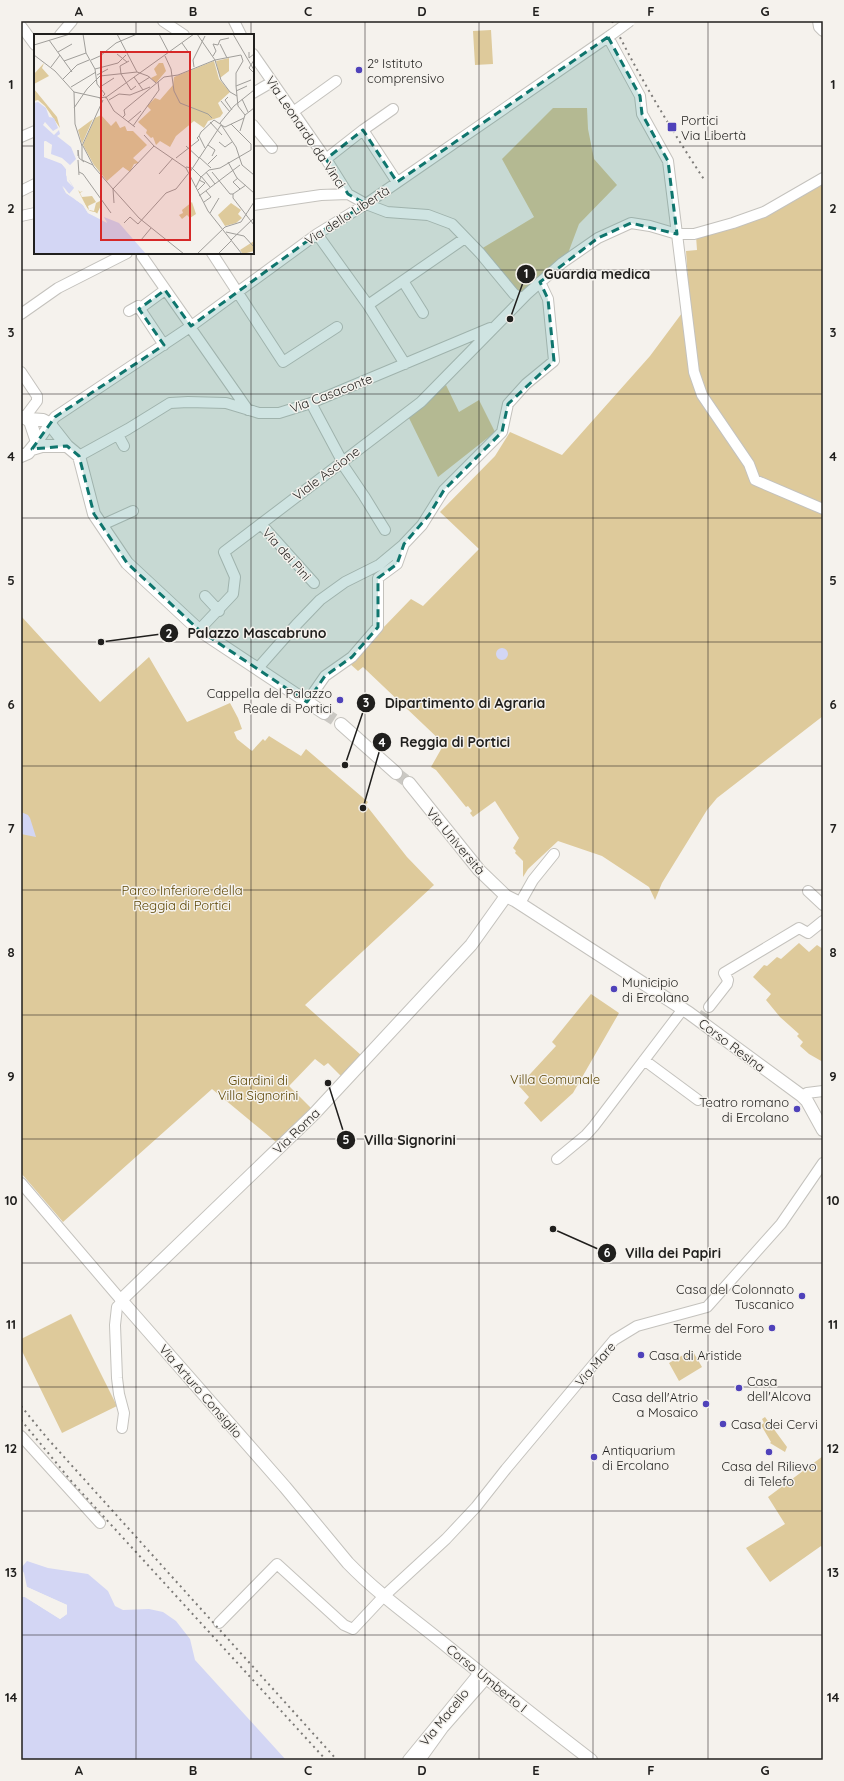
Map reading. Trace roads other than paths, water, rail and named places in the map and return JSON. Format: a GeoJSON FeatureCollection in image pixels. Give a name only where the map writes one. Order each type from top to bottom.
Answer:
{"type":"FeatureCollection","features":[{"type":"Feature","properties":{"kind":"main road"},"geometry":{"type":"LineString","coordinates":[[67,446],[42,446],[27,453],[25,418],[43,420],[50,423],[67,446],[79,456],[94,514],[126,563],[200,630],[324,713]]}},
{"type":"Feature","properties":{"kind":"main road"},"geometry":{"type":"LineString","coordinates":[[341,724],[396,773]]}},
{"type":"Feature","properties":{"kind":"main road","name":"Via Università"},"geometry":{"type":"LineString","coordinates":[[409,783],[479,870],[506,896]]}},
{"type":"Feature","properties":{"kind":"main road","name":"Corso Resina"},"geometry":{"type":"LineString","coordinates":[[506,896],[520,903],[682,1008],[802,1096],[807,1101],[823,1130]]}},
{"type":"Feature","properties":{"kind":"main road","name":"Via Roma"},"geometry":{"type":"LineString","coordinates":[[122,1301],[314,1114],[471,945],[506,896]]}},
{"type":"Feature","properties":{"kind":"main road","name":"Via Arturo Consiglio"},"geometry":{"type":"LineString","coordinates":[[122,1301],[285,1487],[348,1563],[383,1597]]}},
{"type":"Feature","properties":{"kind":"main road","name":"Corso Umberto I"},"geometry":{"type":"LineString","coordinates":[[383,1597],[590,1760]]}},
{"type":"Feature","properties":{"kind":"street"},"geometry":{"type":"LineString","coordinates":[[61,34],[72,21]]}},
{"type":"Feature","properties":{"kind":"street"},"geometry":{"type":"LineString","coordinates":[[163,21],[182,34]]}},
{"type":"Feature","properties":{"kind":"street"},"geometry":{"type":"LineString","coordinates":[[234,21],[239,34]]}},
{"type":"Feature","properties":{"kind":"street","name":"Via della Libertà"},"geometry":{"type":"LineString","coordinates":[[27,453],[45,433],[55,417],[164,345],[317,234],[366,204],[630,21]]}},
{"type":"Feature","properties":{"kind":"street"},"geometry":{"type":"LineString","coordinates":[[818,21],[819,27],[823,31]]}},
{"type":"Feature","properties":{"kind":"street"},"geometry":{"type":"LineString","coordinates":[[21,26],[34,44]]}},
{"type":"Feature","properties":{"kind":"street"},"geometry":{"type":"LineString","coordinates":[[610,36],[640,96],[642,114],[668,160],[694,372],[702,395],[749,464],[755,480],[823,509]]}},
{"type":"Feature","properties":{"kind":"street","name":"Via Leonardo da Vinci"},"geometry":{"type":"LineString","coordinates":[[254,55],[326,159],[348,194],[366,204],[387,212],[428,215],[452,224],[514,294],[522,298]]}},
{"type":"Feature","properties":{"kind":"street"},"geometry":{"type":"LineString","coordinates":[[293,112],[336,81]]}},
{"type":"Feature","properties":{"kind":"street"},"geometry":{"type":"LineString","coordinates":[[254,93],[272,82]]}},
{"type":"Feature","properties":{"kind":"street"},"geometry":{"type":"LineString","coordinates":[[326,159],[393,109]]}},
{"type":"Feature","properties":{"kind":"street"},"geometry":{"type":"LineString","coordinates":[[254,126],[272,148]]}},
{"type":"Feature","properties":{"kind":"street"},"geometry":{"type":"LineString","coordinates":[[363,130],[397,182]]}},
{"type":"Feature","properties":{"kind":"street"},"geometry":{"type":"LineString","coordinates":[[21,137],[34,131]]}},
{"type":"Feature","properties":{"kind":"street","name":"Viale Ascione"},"geometry":{"type":"LineString","coordinates":[[200,630],[233,594],[235,577],[224,552],[421,402],[522,298],[562,263],[598,238],[631,224],[650,226],[677,234],[694,234],[764,212],[823,178]]}},
{"type":"Feature","properties":{"kind":"street"},"geometry":{"type":"LineString","coordinates":[[21,191],[34,184]]}},
{"type":"Feature","properties":{"kind":"street"},"geometry":{"type":"LineString","coordinates":[[254,205],[348,194]]}},
{"type":"Feature","properties":{"kind":"street"},"geometry":{"type":"LineString","coordinates":[[21,216],[34,213]]}},
{"type":"Feature","properties":{"kind":"street"},"geometry":{"type":"LineString","coordinates":[[317,234],[368,305],[404,364]]}},
{"type":"Feature","properties":{"kind":"street"},"geometry":{"type":"LineString","coordinates":[[368,305],[465,238]]}},
{"type":"Feature","properties":{"kind":"street"},"geometry":{"type":"LineString","coordinates":[[21,314],[58,288],[125,254]]}},
{"type":"Feature","properties":{"kind":"street"},"geometry":{"type":"LineString","coordinates":[[213,254],[283,362],[337,327]]}},
{"type":"Feature","properties":{"kind":"street"},"geometry":{"type":"LineString","coordinates":[[142,256],[248,410]]}},
{"type":"Feature","properties":{"kind":"street"},"geometry":{"type":"LineString","coordinates":[[403,281],[423,313]]}},
{"type":"Feature","properties":{"kind":"street"},"geometry":{"type":"LineString","coordinates":[[258,668],[320,600],[345,582],[379,565],[404,544],[422,525],[444,490],[502,432],[508,404],[526,384],[554,361],[548,299],[540,282]]}},
{"type":"Feature","properties":{"kind":"street"},"geometry":{"type":"LineString","coordinates":[[164,345],[134,310],[165,290]]}},
{"type":"Feature","properties":{"kind":"street","name":"Via Casaconte"},"geometry":{"type":"LineString","coordinates":[[79,456],[170,404],[188,402],[218,403],[259,413],[279,413],[311,403],[494,326]]}},
{"type":"Feature","properties":{"kind":"street"},"geometry":{"type":"LineString","coordinates":[[21,372],[37,396],[37,401],[25,418]]}},
{"type":"Feature","properties":{"kind":"street"},"geometry":{"type":"LineString","coordinates":[[311,403],[342,462],[384,530]]}},
{"type":"Feature","properties":{"kind":"street"},"geometry":{"type":"LineString","coordinates":[[118,435],[124,446]]}},
{"type":"Feature","properties":{"kind":"street"},"geometry":{"type":"LineString","coordinates":[[102,525],[133,511]]}},
{"type":"Feature","properties":{"kind":"street","name":"Via dei Pini"},"geometry":{"type":"LineString","coordinates":[[261,524],[314,583]]}},
{"type":"Feature","properties":{"kind":"street"},"geometry":{"type":"LineString","coordinates":[[307,702],[325,676],[352,657],[378,627],[378,578],[397,564],[404,544]]}},
{"type":"Feature","properties":{"kind":"street"},"geometry":{"type":"LineString","coordinates":[[204,596],[219,611]]}},
{"type":"Feature","properties":{"kind":"street"},"geometry":{"type":"LineString","coordinates":[[520,903],[533,880],[554,854]]}},
{"type":"Feature","properties":{"kind":"street"},"geometry":{"type":"LineString","coordinates":[[808,891],[823,905]]}},
{"type":"Feature","properties":{"kind":"street"},"geometry":{"type":"LineString","coordinates":[[709,1007],[728,984],[728,980],[724,973],[799,928],[808,933],[823,921]]}},
{"type":"Feature","properties":{"kind":"street"},"geometry":{"type":"LineString","coordinates":[[557,1159],[586,1135],[682,1008]]}},
{"type":"Feature","properties":{"kind":"street"},"geometry":{"type":"LineString","coordinates":[[644,1060],[698,1100]]}},
{"type":"Feature","properties":{"kind":"street"},"geometry":{"type":"LineString","coordinates":[[802,1096],[807,1093],[823,1091]]}},
{"type":"Feature","properties":{"kind":"street","name":"Via Mare"},"geometry":{"type":"LineString","coordinates":[[219,1623],[277,1564],[344,1625],[352,1629],[383,1597],[446,1540],[476,1507],[506,1468],[614,1340],[637,1326],[704,1309],[781,1224],[823,1163]]}},
{"type":"Feature","properties":{"kind":"street","name":"Via Arturo Consiglio"},"geometry":{"type":"LineString","coordinates":[[21,1183],[122,1301]]}},
{"type":"Feature","properties":{"kind":"street"},"geometry":{"type":"LineString","coordinates":[[122,1301],[117,1307],[115,1325],[117,1378],[124,1413],[122,1428]]}},
{"type":"Feature","properties":{"kind":"street"},"geometry":{"type":"LineString","coordinates":[[21,1436],[100,1523]]}},
{"type":"Feature","properties":{"kind":"street"},"geometry":{"type":"LineString","coordinates":[[420,1760],[482,1676]]}},
{"type":"Feature","properties":{"kind":"street","name":"Via Macello"},"geometry":{"type":"LineString","coordinates":[[408,1760],[482,1676]]}},
{"type":"Feature","properties":{"kind":"water"},"geometry":{"type":"Polygon","coordinates":[[[504,648],[507,649],[507,659],[500,660],[497,659],[496,652],[497,649],[504,648]]]}},
{"type":"Feature","properties":{"kind":"water"},"geometry":{"type":"Polygon","coordinates":[[[21,812],[28,815],[30,818],[36,837],[21,834],[21,812]]]}},
{"type":"Feature","properties":{"kind":"water"},"geometry":{"type":"Polygon","coordinates":[[[27,1561],[48,1568],[88,1574],[108,1591],[115,1606],[123,1610],[149,1609],[163,1612],[176,1621],[190,1639],[195,1660],[286,1760],[21,1760],[21,1597],[25,1597],[60,1619],[67,1614],[67,1605],[27,1587],[24,1573],[21,1568],[27,1561]]]}},
{"type":"Feature","properties":{"kind":"tunnel"},"geometry":{"type":"LineString","coordinates":[[324,713],[341,724]]}},
{"type":"Feature","properties":{"kind":"tunnel"},"geometry":{"type":"LineString","coordinates":[[396,773],[409,783]]}},
{"type":"Feature","properties":{"kind":"tunnel"},"geometry":{"type":"LineString","coordinates":[[700,1021],[709,1007]]}},
{"type":"Feature","properties":{"kind":"railway"},"geometry":{"type":"LineString","coordinates":[[612,21],[656,102],[705,181]]}},
{"type":"Feature","properties":{"kind":"railway"},"geometry":{"type":"LineString","coordinates":[[21,1406],[47,1438],[337,1760]]}},
{"type":"Feature","properties":{"kind":"railway"},"geometry":{"type":"LineString","coordinates":[[21,1420],[72,1482],[326,1760]]}},
{"type":"Feature","properties":{"kind":"place","name":"2° Istituto comprensivo"},"geometry":{"type":"Point","coordinates":[359,70]}},
{"type":"Feature","properties":{"kind":"place","name":"Portici Via Libertà"},"geometry":{"type":"Point","coordinates":[672,127]}},
{"type":"Feature","properties":{"kind":"place","name":"Guardia medica"},"geometry":{"type":"Point","coordinates":[510,319]}},
{"type":"Feature","properties":{"kind":"place","name":"Palazzo Mascabruno"},"geometry":{"type":"Point","coordinates":[101,642]}},
{"type":"Feature","properties":{"kind":"place","name":"Cappella del Palazzo Reale di Portici"},"geometry":{"type":"Point","coordinates":[340,700]}},
{"type":"Feature","properties":{"kind":"place","name":"Dipartimento di Agraria"},"geometry":{"type":"Point","coordinates":[345,765]}},
{"type":"Feature","properties":{"kind":"place","name":"Reggia di Portici"},"geometry":{"type":"Point","coordinates":[363,808]}},
{"type":"Feature","properties":{"kind":"place","name":"Municipio di Ercolano"},"geometry":{"type":"Point","coordinates":[614,989]}},
{"type":"Feature","properties":{"kind":"place","name":"Villa Signorini"},"geometry":{"type":"Point","coordinates":[328,1083]}},
{"type":"Feature","properties":{"kind":"place","name":"Teatro romano di Ercolano"},"geometry":{"type":"Point","coordinates":[797,1109]}},
{"type":"Feature","properties":{"kind":"place","name":"Villa dei Papiri"},"geometry":{"type":"Point","coordinates":[553,1229]}},
{"type":"Feature","properties":{"kind":"place","name":"Casa del Colonnato Tuscanico"},"geometry":{"type":"Point","coordinates":[802,1296]}},
{"type":"Feature","properties":{"kind":"place","name":"Terme del Foro"},"geometry":{"type":"Point","coordinates":[772,1328]}},
{"type":"Feature","properties":{"kind":"place","name":"Casa di Aristide"},"geometry":{"type":"Point","coordinates":[641,1355]}},
{"type":"Feature","properties":{"kind":"place","name":"Casa dell'Alcova"},"geometry":{"type":"Point","coordinates":[739,1388]}},
{"type":"Feature","properties":{"kind":"place","name":"Casa dell'Atrio a Mosaico"},"geometry":{"type":"Point","coordinates":[706,1404]}},
{"type":"Feature","properties":{"kind":"place","name":"Casa dei Cervi"},"geometry":{"type":"Point","coordinates":[723,1424]}},
{"type":"Feature","properties":{"kind":"place","name":"Casa del Rilievo di Telefo"},"geometry":{"type":"Point","coordinates":[769,1452]}},
{"type":"Feature","properties":{"kind":"place","name":"Antiquarium di Ercolano"},"geometry":{"type":"Point","coordinates":[594,1457]}},
{"type":"Feature","properties":{"kind":"park label","name":"Parco Inferiore della Reggia di Portici"},"geometry":{"type":"Point","coordinates":[182,898]}},
{"type":"Feature","properties":{"kind":"park label","name":"Villa Comunale"},"geometry":{"type":"Point","coordinates":[555,1079]}},
{"type":"Feature","properties":{"kind":"park label","name":"Giardini di Villa Signorini"},"geometry":{"type":"Point","coordinates":[258,1088]}}]}
